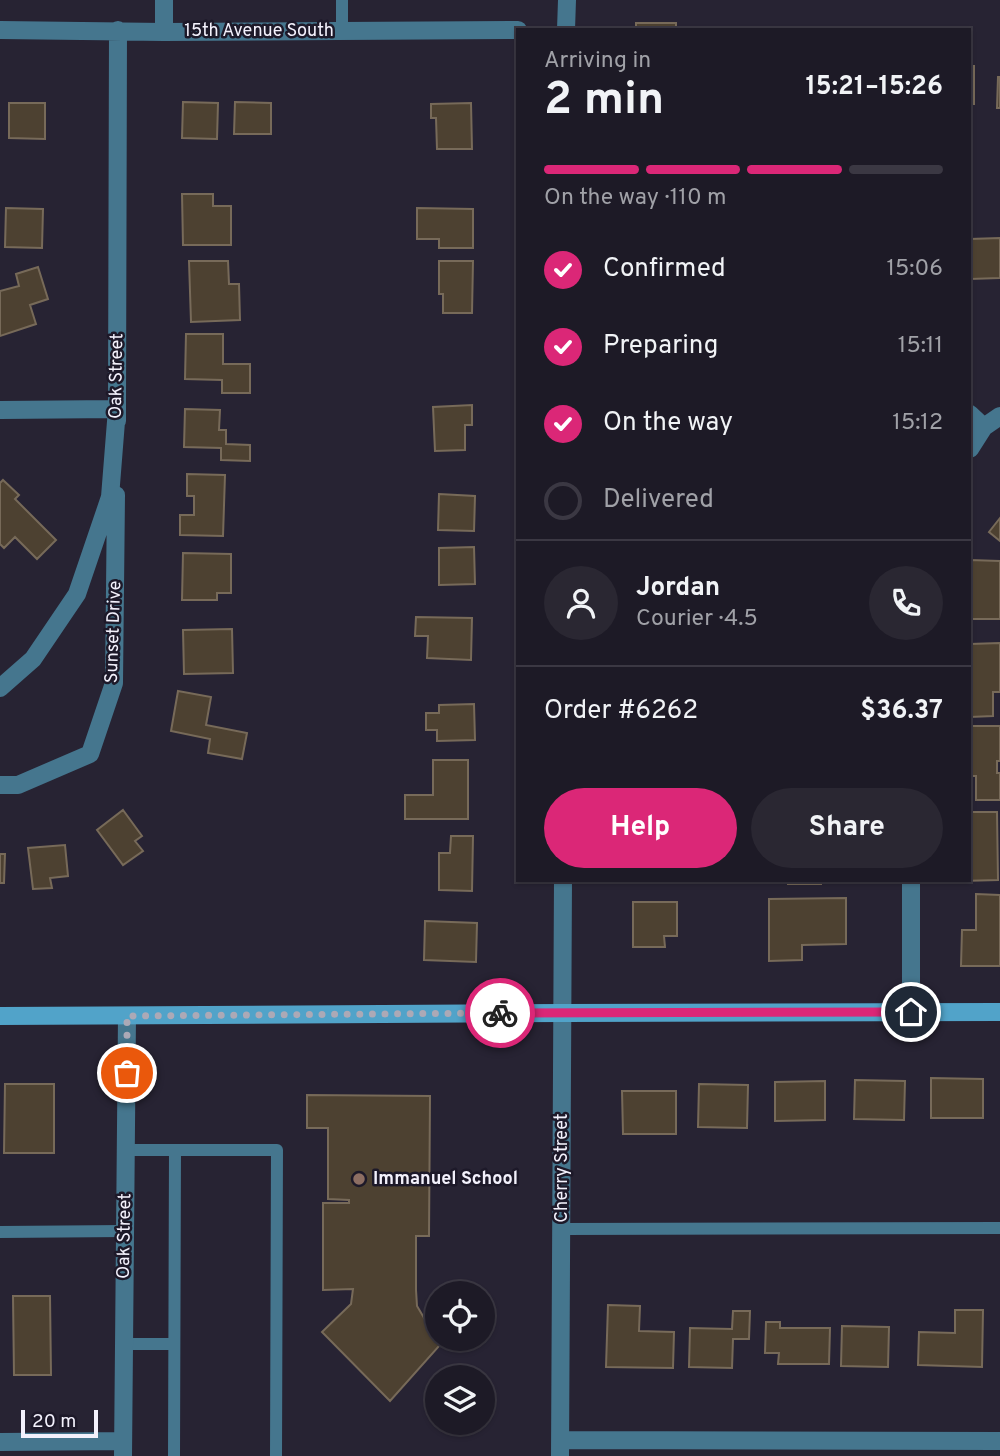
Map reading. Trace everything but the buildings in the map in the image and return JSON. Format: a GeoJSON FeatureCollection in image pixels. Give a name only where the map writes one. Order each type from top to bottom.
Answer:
{"type":"FeatureCollection","features":[{"type":"Feature","properties":{"kind":"street"},"geometry":{"type":"LineString","coordinates":[[164,0],[164,32]]}},
{"type":"Feature","properties":{"kind":"street"},"geometry":{"type":"LineString","coordinates":[[566,28],[567,0]]}},
{"type":"Feature","properties":{"kind":"street","name":"15th Avenue South"},"geometry":{"type":"LineString","coordinates":[[0,30],[516,30]]}},
{"type":"Feature","properties":{"kind":"street","name":"Oak Street"},"geometry":{"type":"LineString","coordinates":[[0,688],[33,659],[77,594],[110,497],[117,409],[118,30]]}},
{"type":"Feature","properties":{"kind":"street"},"geometry":{"type":"LineString","coordinates":[[0,410],[117,409]]}},
{"type":"Feature","properties":{"kind":"street","name":"Sunset Drive"},"geometry":{"type":"LineString","coordinates":[[0,785],[18,785],[90,754],[114,683],[117,409]]}},
{"type":"Feature","properties":{"kind":"street"},"geometry":{"type":"LineString","coordinates":[[971,415],[984,427]]}},
{"type":"Feature","properties":{"kind":"street"},"geometry":{"type":"LineString","coordinates":[[971,447],[984,427],[1000,416]]}},
{"type":"Feature","properties":{"kind":"street","name":"Cherry Street"},"geometry":{"type":"LineString","coordinates":[[560,1448],[563,882]]}},
{"type":"Feature","properties":{"kind":"street"},"geometry":{"type":"LineString","coordinates":[[911,882],[911,1012]]}},
{"type":"Feature","properties":{"kind":"street"},"geometry":{"type":"LineString","coordinates":[[0,1016],[1000,1012]]}},
{"type":"Feature","properties":{"kind":"street","name":"Oak Street"},"geometry":{"type":"LineString","coordinates":[[123,1449],[127,1016]]}},
{"type":"Feature","properties":{"kind":"street"},"geometry":{"type":"LineString","coordinates":[[560,1448],[1000,1441]]}},
{"type":"Feature","properties":{"kind":"street"},"geometry":{"type":"LineString","coordinates":[[0,1442],[123,1449]]}},
{"type":"Feature","properties":{"kind":"lane"},"geometry":{"type":"LineString","coordinates":[[342,0],[342,31]]}},
{"type":"Feature","properties":{"kind":"lane"},"geometry":{"type":"LineString","coordinates":[[126,1150],[278,1150],[276,1456]]}},
{"type":"Feature","properties":{"kind":"lane"},"geometry":{"type":"LineString","coordinates":[[174,1456],[175,1150]]}},
{"type":"Feature","properties":{"kind":"lane"},"geometry":{"type":"LineString","coordinates":[[562,1229],[1000,1228]]}},
{"type":"Feature","properties":{"kind":"lane"},"geometry":{"type":"LineString","coordinates":[[0,1232],[125,1231]]}},
{"type":"Feature","properties":{"kind":"lane"},"geometry":{"type":"LineString","coordinates":[[124,1344],[174,1344]]}},
{"type":"Feature","properties":{"kind":"way so far"},"geometry":{"type":"LineString","coordinates":[[127,1073],[127,1016],[500,1013]]}},
{"type":"Feature","properties":{"kind":"place","name":"Immanuel School"},"geometry":{"type":"Point","coordinates":[359,1179]}},
{"type":"Feature","properties":{"kind":"route"},"geometry":{"type":"LineString","coordinates":[[500,1013],[911,1012]]}}]}
